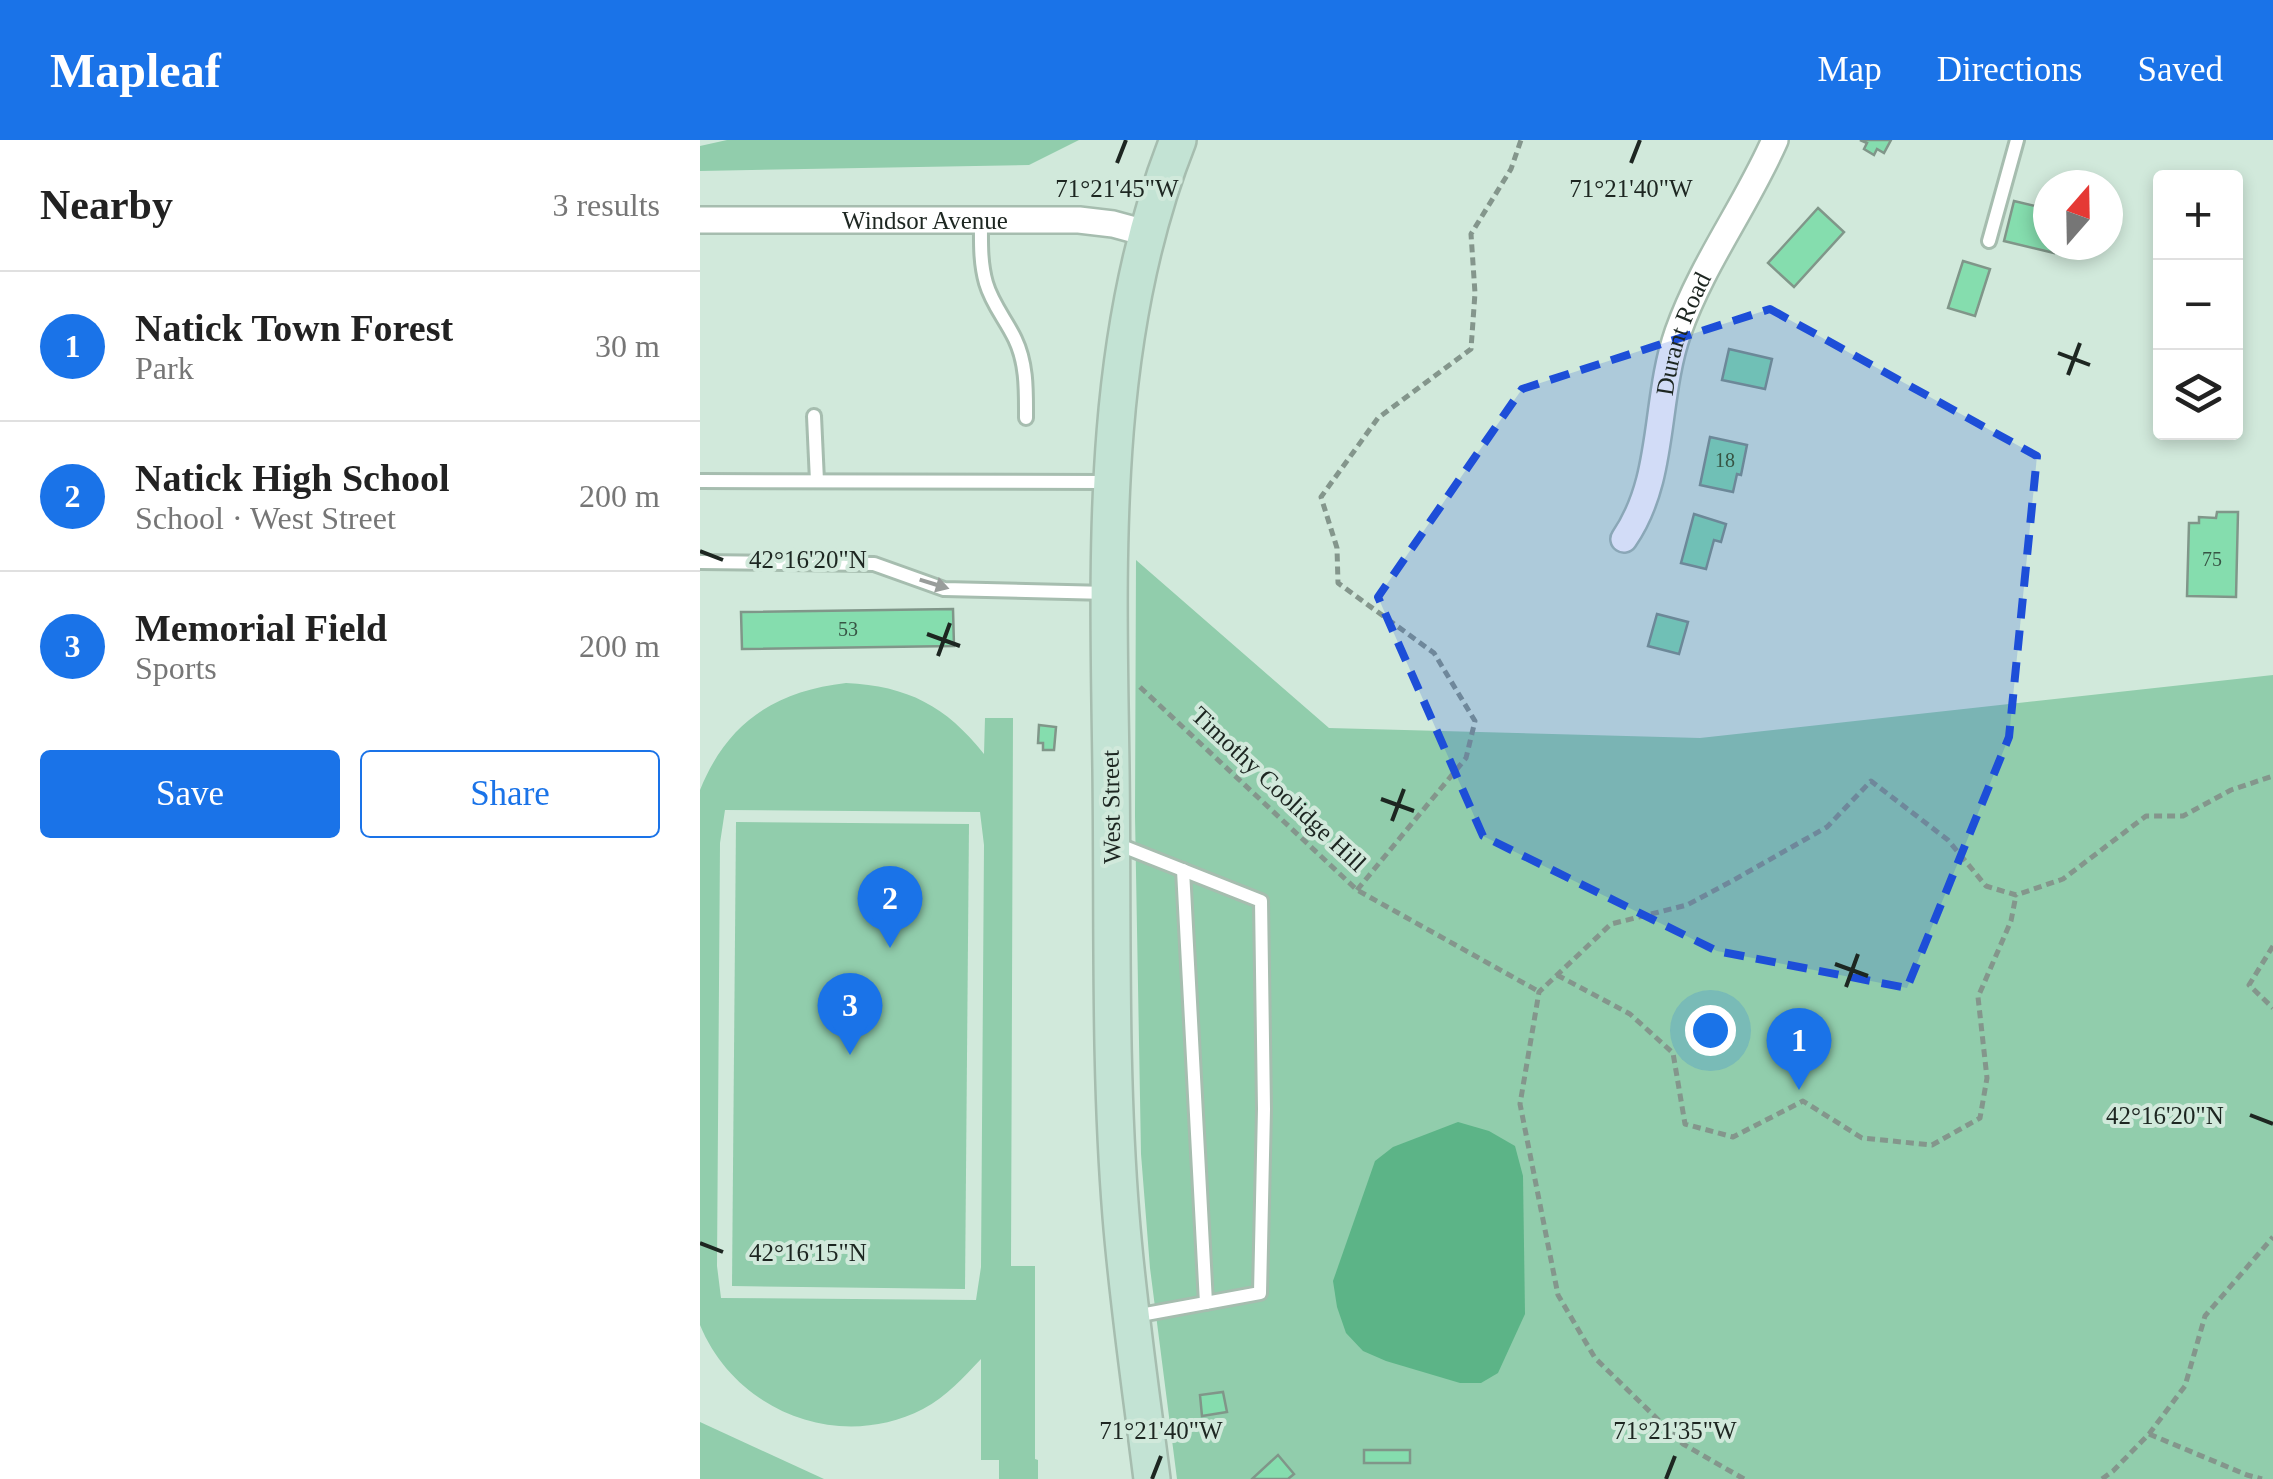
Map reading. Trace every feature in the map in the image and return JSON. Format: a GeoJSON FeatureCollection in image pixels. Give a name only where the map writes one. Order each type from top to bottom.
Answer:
{"type":"FeatureCollection","features":[{"type":"Feature","properties":{"kind":"street","name":"West Street"},"geometry":{"type":"LineString","coordinates":[[1152,1479],[1117,1155],[1108,593],[1112,482],[1127,334],[1146,233],[1178,140]]}},
{"type":"Feature","properties":{"kind":"street","name":"Durant Road"},"geometry":{"type":"LineString","coordinates":[[1624,539],[1647,495],[1676,336],[1704,271],[1775,140]]}},
{"type":"Feature","properties":{"kind":"street","name":"Windsor Avenue"},"geometry":{"type":"LineString","coordinates":[[700,220],[1079,220],[1146,233]]}},
{"type":"Feature","properties":{"kind":"lane"},"geometry":{"type":"LineString","coordinates":[[1989,242],[2017,140]]}},
{"type":"Feature","properties":{"kind":"lane"},"geometry":{"type":"LineString","coordinates":[[981,220],[987,285],[1022,357],[1026,418]]}},
{"type":"Feature","properties":{"kind":"lane"},"geometry":{"type":"LineString","coordinates":[[814,416],[817,481]]}},
{"type":"Feature","properties":{"kind":"lane"},"geometry":{"type":"LineString","coordinates":[[700,482],[1112,482]]}},
{"type":"Feature","properties":{"kind":"lane"},"geometry":{"type":"LineString","coordinates":[[700,562],[874,564],[944,589],[1108,593]]}},
{"type":"Feature","properties":{"kind":"lane"},"geometry":{"type":"LineString","coordinates":[[1112,842],[1261,901],[1264,1109],[1260,1293],[1132,1316]]}},
{"type":"Feature","properties":{"kind":"lane"},"geometry":{"type":"LineString","coordinates":[[1183,870],[1206,1303]]}},
{"type":"Feature","properties":{"kind":"path"},"geometry":{"type":"LineString","coordinates":[[1357,890],[1466,758],[1475,721],[1434,653],[1338,582],[1337,548],[1321,497],[1378,418],[1472,349],[1475,293],[1471,234],[1511,169],[1521,140]]}},
{"type":"Feature","properties":{"kind":"path","name":"Timothy Coolidge Hill"},"geometry":{"type":"LineString","coordinates":[[1109,657],[1357,890],[1539,992]]}},
{"type":"Feature","properties":{"kind":"path"},"geometry":{"type":"LineString","coordinates":[[1744,1479],[1684,1444],[1595,1358],[1558,1294],[1520,1104],[1539,992],[1611,924],[1687,905],[1827,827],[1871,780],[1948,840],[1986,886],[2016,895],[2064,878],[2146,816],[2183,816],[2231,790],[2273,776]]}},
{"type":"Feature","properties":{"kind":"path"},"geometry":{"type":"LineString","coordinates":[[1557,975],[1630,1014],[1673,1053],[1685,1124],[1733,1137],[1802,1101],[1862,1138],[1932,1144],[1980,1118],[1988,1078],[1978,998],[2011,920],[2016,895]]}},
{"type":"Feature","properties":{"kind":"path"},"geometry":{"type":"LineString","coordinates":[[2273,946],[2249,985],[2273,1008]]}},
{"type":"Feature","properties":{"kind":"path"},"geometry":{"type":"LineString","coordinates":[[2102,1479],[2148,1434],[2186,1386],[2206,1316],[2273,1237]]}},
{"type":"Feature","properties":{"kind":"path"},"geometry":{"type":"LineString","coordinates":[[2148,1434],[2262,1479]]}},
{"type":"Feature","properties":{"kind":"highlighted area"},"geometry":{"type":"Polygon","coordinates":[[[1770,309],[2037,456],[2009,737],[1907,988],[1717,951],[1483,836],[1378,597],[1522,389],[1770,309]]]}},
{"type":"Feature","properties":{"kind":"shaded area"},"geometry":{"type":"Polygon","coordinates":[[[727,140],[1079,140],[1029,165],[700,171],[700,146],[727,140]]]}},
{"type":"Feature","properties":{"kind":"shaded area"},"geometry":{"type":"Polygon","coordinates":[[[1136,560],[1329,728],[1700,738],[2273,675],[2273,1479],[1177,1479],[1150,1268],[1141,1154],[1135,816],[1136,560]]]}},
{"type":"Feature","properties":{"kind":"shaded area"},"geometry":{"type":"Polygon","coordinates":[[[846,683],[907,694],[940,711],[984,754],[985,718],[1013,718],[1011,1266],[1035,1266],[1038,1479],[999,1479],[999,1460],[981,1460],[981,1359],[923,1409],[891,1421],[858,1426],[825,1424],[794,1416],[764,1401],[738,1381],[716,1355],[700,1325],[700,790],[724,746],[756,714],[820,687],[846,683]],[[725,810],[720,843],[717,1266],[721,1298],[976,1300],[981,1267],[984,845],[980,812],[725,810]]]}},
{"type":"Feature","properties":{"kind":"shaded area"},"geometry":{"type":"Polygon","coordinates":[[[736,822],[969,824],[965,1289],[732,1286],[736,822]]]}},
{"type":"Feature","properties":{"kind":"shaded area"},"geometry":{"type":"Polygon","coordinates":[[[1458,1122],[1489,1131],[1515,1146],[1523,1176],[1525,1314],[1498,1373],[1481,1383],[1460,1383],[1363,1351],[1346,1333],[1333,1281],[1375,1161],[1393,1147],[1458,1122]]]}},
{"type":"Feature","properties":{"kind":"shaded area"},"geometry":{"type":"Polygon","coordinates":[[[700,1422],[824,1479],[700,1479],[700,1422]]]}},
{"type":"Feature","properties":{"kind":"building"},"geometry":{"type":"Polygon","coordinates":[[[1860,140],[1891,140],[1884,153],[1877,149],[1874,155],[1864,149],[1867,143],[1860,140]]]}},
{"type":"Feature","properties":{"kind":"building"},"geometry":{"type":"Polygon","coordinates":[[[2014,201],[2033,205],[2033,248],[2004,241],[2014,201]]]}},
{"type":"Feature","properties":{"kind":"building"},"geometry":{"type":"Polygon","coordinates":[[[1818,208],[1844,232],[1794,287],[1768,263],[1818,208]]]}},
{"type":"Feature","properties":{"kind":"building"},"geometry":{"type":"Polygon","coordinates":[[[1963,261],[1990,269],[1975,316],[1948,308],[1963,261]]]}},
{"type":"Feature","properties":{"kind":"building"},"geometry":{"type":"Polygon","coordinates":[[[1729,349],[1772,359],[1765,389],[1722,380],[1729,349]]]}},
{"type":"Feature","properties":{"kind":"building"},"geometry":{"type":"Polygon","coordinates":[[[1710,437],[1747,445],[1733,492],[1700,485],[1710,437]]]}},
{"type":"Feature","properties":{"kind":"building"},"geometry":{"type":"Polygon","coordinates":[[[2217,512],[2238,512],[2236,597],[2187,596],[2189,523],[2199,523],[2199,517],[2216,518],[2217,512]]]}},
{"type":"Feature","properties":{"kind":"building"},"geometry":{"type":"Polygon","coordinates":[[[1694,514],[1726,524],[1721,542],[1714,540],[1706,569],[1681,563],[1694,514]]]}},
{"type":"Feature","properties":{"kind":"building"},"geometry":{"type":"Polygon","coordinates":[[[953,609],[954,646],[742,649],[741,612],[953,609]]]}},
{"type":"Feature","properties":{"kind":"building"},"geometry":{"type":"Polygon","coordinates":[[[1657,614],[1688,622],[1679,654],[1648,646],[1657,614]]]}},
{"type":"Feature","properties":{"kind":"building"},"geometry":{"type":"Polygon","coordinates":[[[1039,725],[1056,727],[1054,750],[1043,750],[1043,743],[1038,743],[1039,725]]]}},
{"type":"Feature","properties":{"kind":"building"},"geometry":{"type":"Polygon","coordinates":[[[1223,1392],[1227,1412],[1202,1416],[1200,1395],[1223,1392]]]}},
{"type":"Feature","properties":{"kind":"building"},"geometry":{"type":"Polygon","coordinates":[[[1364,1450],[1410,1450],[1410,1463],[1364,1463],[1364,1450]]]}},
{"type":"Feature","properties":{"kind":"building"},"geometry":{"type":"Polygon","coordinates":[[[1278,1455],[1294,1474],[1288,1479],[1252,1479],[1278,1455]]]}},
{"type":"Feature","properties":{"kind":"place","name":"Natick High School"},"geometry":{"type":"Point","coordinates":[890,948]}},
{"type":"Feature","properties":{"kind":"place","name":"Memorial Field"},"geometry":{"type":"Point","coordinates":[850,1055]}},
{"type":"Feature","properties":{"kind":"place","name":"Natick Town Forest"},"geometry":{"type":"Point","coordinates":[1799,1090]}}]}
